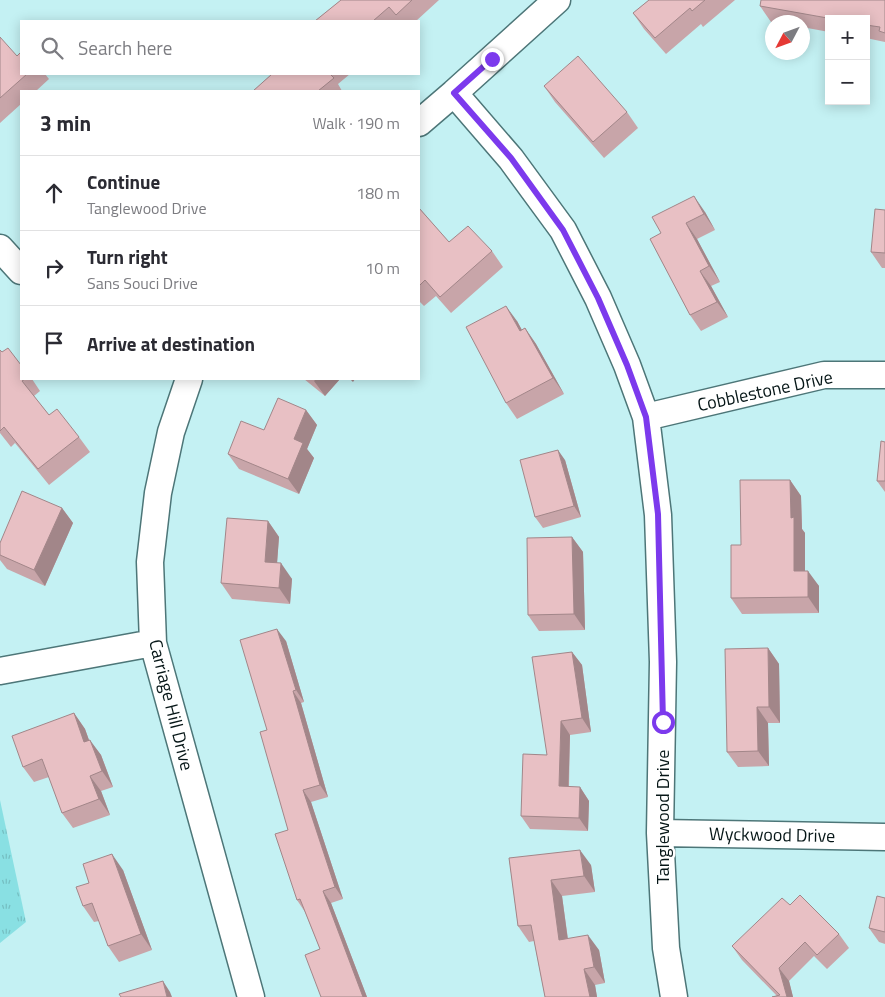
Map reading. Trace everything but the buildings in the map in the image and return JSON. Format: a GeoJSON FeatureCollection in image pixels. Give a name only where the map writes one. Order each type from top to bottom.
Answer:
{"type":"FeatureCollection","features":[{"type":"Feature","properties":{"kind":"street"},"geometry":{"type":"LineString","coordinates":[[420,122],[557,0]]}},
{"type":"Feature","properties":{"kind":"street","name":"Tanglewood Drive"},"geometry":{"type":"LineString","coordinates":[[454,93],[511,158],[563,230],[598,298],[627,365],[646,417],[658,514],[663,670],[660,833],[666,948],[674,997]]}},
{"type":"Feature","properties":{"kind":"street"},"geometry":{"type":"LineString","coordinates":[[0,248],[20,270]]}},
{"type":"Feature","properties":{"kind":"street","name":"Cobblestone Drive"},"geometry":{"type":"LineString","coordinates":[[646,417],[824,375],[885,374]]}},
{"type":"Feature","properties":{"kind":"street","name":"Carriage Hill Drive"},"geometry":{"type":"LineString","coordinates":[[189,380],[171,432],[158,493],[150,562],[152,643],[251,997]]}},
{"type":"Feature","properties":{"kind":"street"},"geometry":{"type":"LineString","coordinates":[[0,671],[152,643]]}},
{"type":"Feature","properties":{"kind":"street","name":"Wyckwood Drive"},"geometry":{"type":"LineString","coordinates":[[660,833],[885,838]]}},
{"type":"Feature","properties":{"kind":"green space"},"geometry":{"type":"Polygon","coordinates":[[[0,800],[26,922],[0,943],[0,800]]]}},
{"type":"Feature","properties":{"kind":"route"},"geometry":{"type":"LineString","coordinates":[[492,59],[454,93],[511,158],[563,230],[598,298],[627,365],[646,417],[658,514],[663,722]]}}]}
